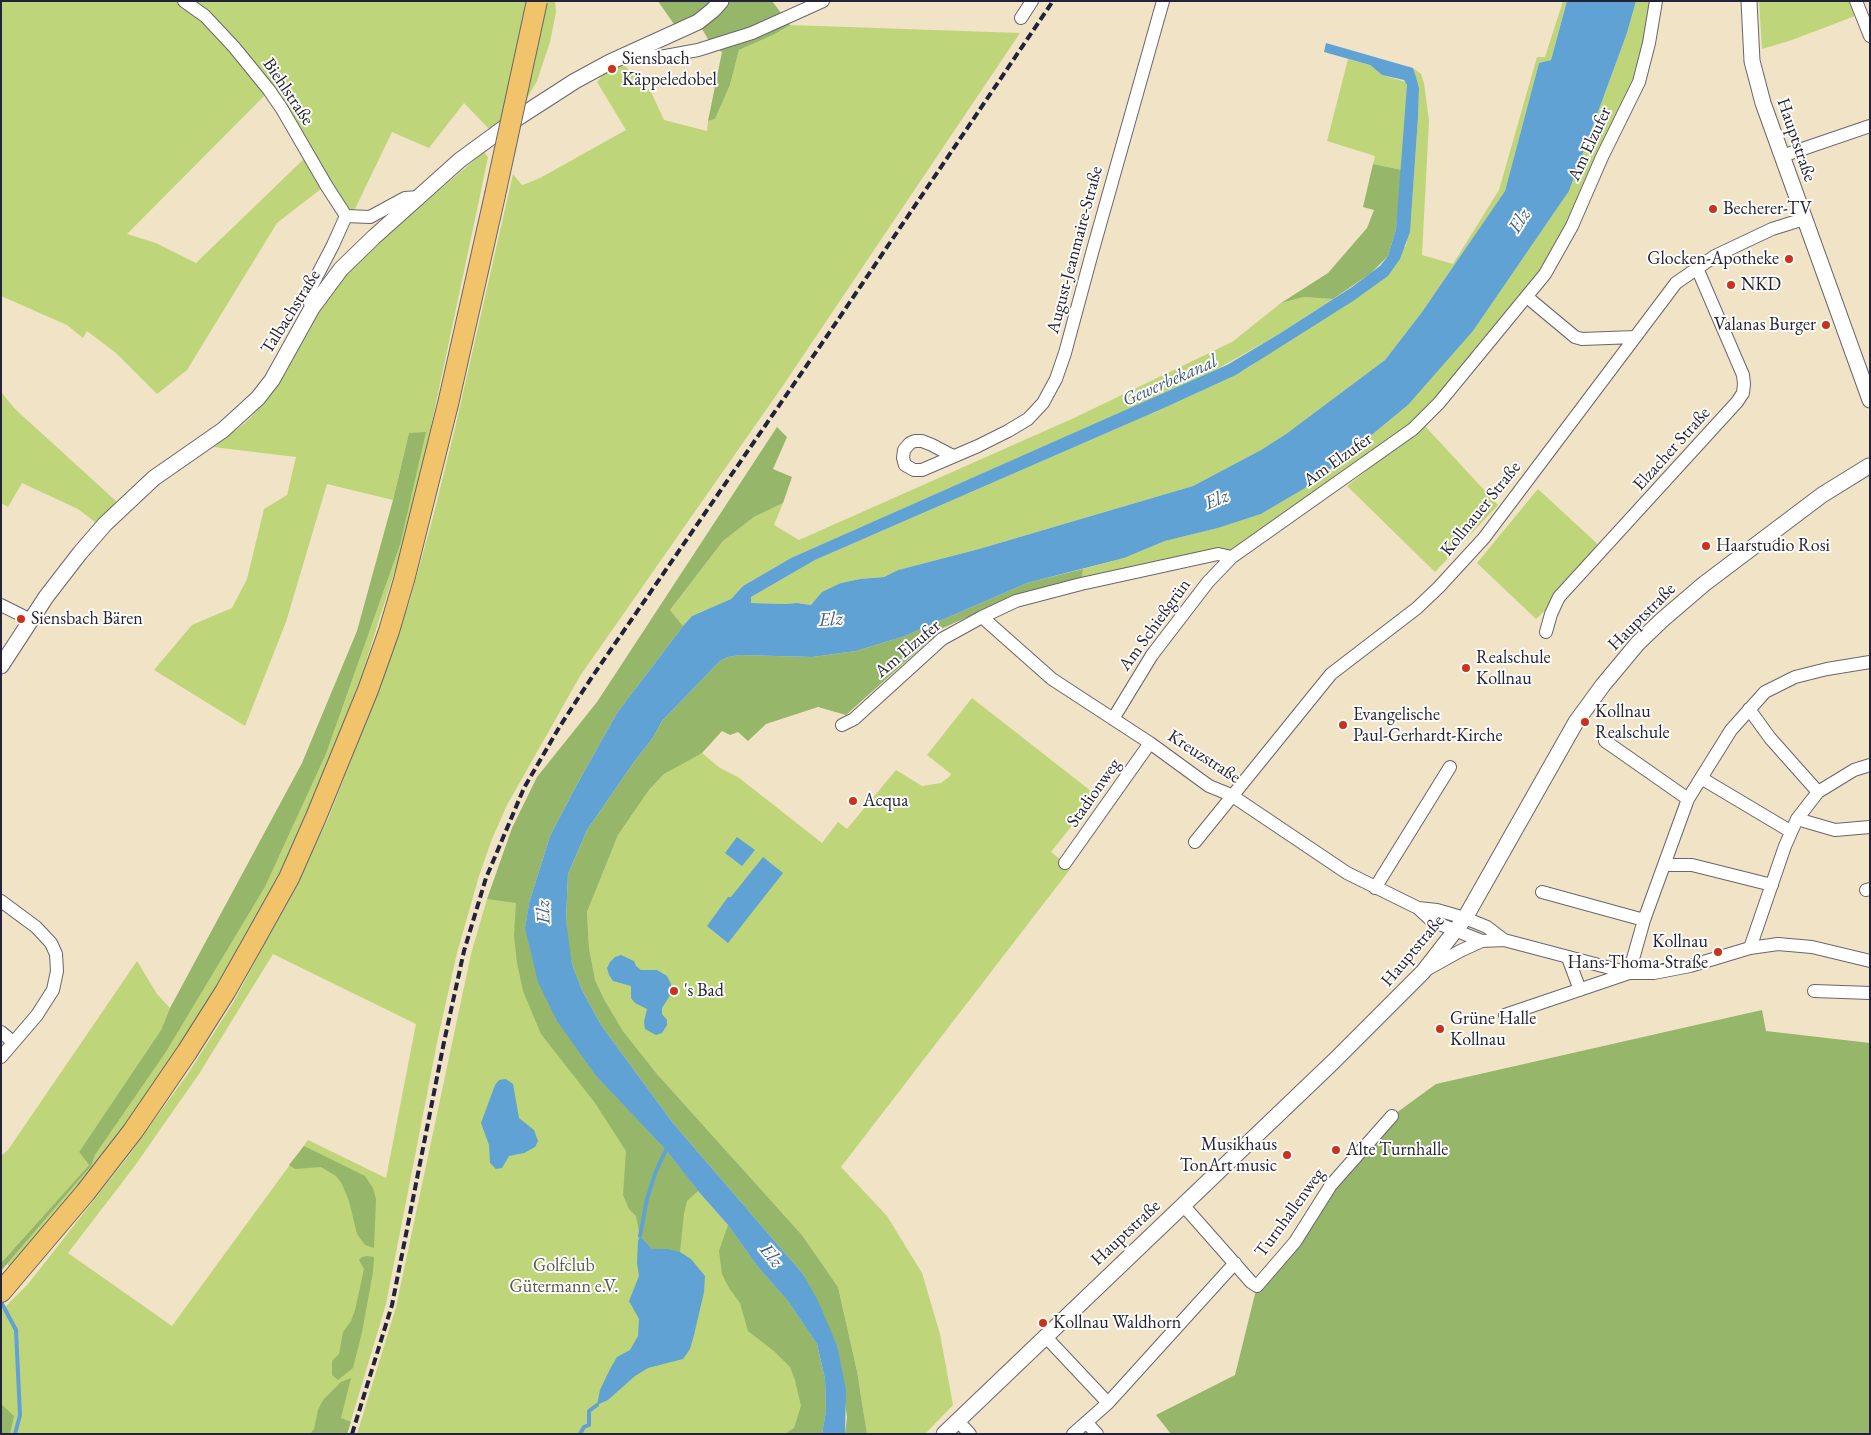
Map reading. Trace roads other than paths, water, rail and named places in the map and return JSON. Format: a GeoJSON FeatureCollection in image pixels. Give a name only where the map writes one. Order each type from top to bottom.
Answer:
{"type":"FeatureCollection","features":[{"type":"Feature","properties":{"kind":"highway"},"geometry":{"type":"LineString","coordinates":[[1,1292],[18,1274],[133,1131],[187,1052],[255,940],[289,878],[316,817],[368,690],[389,631],[404,580],[448,404],[537,1]]}},
{"type":"Feature","properties":{"kind":"street","name":"Biehlstraße"},"geometry":{"type":"LineString","coordinates":[[184,1],[205,16],[234,47],[269,90],[346,216]]}},
{"type":"Feature","properties":{"kind":"street","name":"Talbachstraße"},"geometry":{"type":"LineString","coordinates":[[1,666],[31,620],[80,553],[116,513],[154,478],[223,430],[258,398],[275,374],[312,308],[341,269],[374,237],[460,160],[516,119],[575,81],[640,48],[698,22],[721,1]]}},
{"type":"Feature","properties":{"kind":"street"},"geometry":{"type":"LineString","coordinates":[[640,48],[649,55],[660,56],[673,55],[721,44],[752,33],[822,1]]}},
{"type":"Feature","properties":{"kind":"street"},"geometry":{"type":"LineString","coordinates":[[1021,18],[1032,1]]}},
{"type":"Feature","properties":{"kind":"street","name":"August-Jeanmaire-Straße"},"geometry":{"type":"LineString","coordinates":[[953,456],[1008,431],[1028,419],[1042,404],[1056,379],[1065,353],[1163,1]]}},
{"type":"Feature","properties":{"kind":"street","name":"Am Elzufer"},"geometry":{"type":"LineString","coordinates":[[842,725],[854,719],[942,639],[982,617],[1016,601],[1072,586],[1218,554],[1232,557],[1413,429],[1439,404],[1545,274],[1572,226],[1602,157],[1639,82],[1649,43],[1656,1]]}},
{"type":"Feature","properties":{"kind":"street","name":"Hauptstraße"},"geometry":{"type":"LineString","coordinates":[[1749,1],[1752,61],[1763,104],[1870,400]]}},
{"type":"Feature","properties":{"kind":"street"},"geometry":{"type":"LineString","coordinates":[[1856,1],[1870,36]]}},
{"type":"Feature","properties":{"kind":"street"},"geometry":{"type":"LineString","coordinates":[[1782,156],[1870,126]]}},
{"type":"Feature","properties":{"kind":"street"},"geometry":{"type":"LineString","coordinates":[[312,308],[307,295],[334,245],[346,216],[370,217],[405,198],[419,197]]}},
{"type":"Feature","properties":{"kind":"street","name":"Kollnauer Straße"},"geometry":{"type":"LineString","coordinates":[[1195,842],[1231,795],[1287,730],[1331,674],[1416,608],[1439,587],[1484,538],[1676,283],[1715,256],[1772,229],[1804,219]]}},
{"type":"Feature","properties":{"kind":"street","name":"Elzacher Straße"},"geometry":{"type":"LineString","coordinates":[[1546,632],[1551,614],[1559,597],[1738,402],[1743,393],[1743,375],[1698,268]]}},
{"type":"Feature","properties":{"kind":"street"},"geometry":{"type":"LineString","coordinates":[[1526,297],[1575,337],[1582,339],[1635,337]]}},
{"type":"Feature","properties":{"kind":"street"},"geometry":{"type":"LineString","coordinates":[[1870,454],[1868,460],[1870,466]]}},
{"type":"Feature","properties":{"kind":"street","name":"Hauptstraße"},"geometry":{"type":"LineString","coordinates":[[944,1434],[1383,1013],[1423,972],[1465,918],[1576,722],[1603,685],[1638,643],[1704,584],[1822,495],[1870,466]]}},
{"type":"Feature","properties":{"kind":"street","name":"Am Schießgrün"},"geometry":{"type":"LineString","coordinates":[[1113,719],[1152,655],[1208,582],[1232,557]]}},
{"type":"Feature","properties":{"kind":"street"},"geometry":{"type":"LineString","coordinates":[[1,605],[31,620]]}},
{"type":"Feature","properties":{"kind":"street","name":"Kreuzstraße"},"geometry":{"type":"LineString","coordinates":[[982,617],[1052,679],[1150,743],[1209,786],[1231,795],[1347,874],[1418,908],[1432,921],[1455,932],[1482,941]]}},
{"type":"Feature","properties":{"kind":"street"},"geometry":{"type":"LineString","coordinates":[[1629,973],[1644,920],[1688,799],[1731,730],[1764,692],[1795,677],[1827,669],[1870,662]]}},
{"type":"Feature","properties":{"kind":"street"},"geometry":{"type":"LineString","coordinates":[[1749,709],[1770,738],[1818,792]]}},
{"type":"Feature","properties":{"kind":"street"},"geometry":{"type":"LineString","coordinates":[[1604,741],[1688,799]]}},
{"type":"Feature","properties":{"kind":"street","name":"Stadionweg"},"geometry":{"type":"LineString","coordinates":[[1065,863],[1150,743]]}},
{"type":"Feature","properties":{"kind":"street"},"geometry":{"type":"LineString","coordinates":[[1750,948],[1790,832],[1797,819],[1818,792],[1854,770],[1870,765]]}},
{"type":"Feature","properties":{"kind":"street"},"geometry":{"type":"LineString","coordinates":[[1375,888],[1450,767]]}},
{"type":"Feature","properties":{"kind":"street"},"geometry":{"type":"LineString","coordinates":[[1701,778],[1790,832]]}},
{"type":"Feature","properties":{"kind":"street"},"geometry":{"type":"LineString","coordinates":[[1797,819],[1835,830],[1870,827]]}},
{"type":"Feature","properties":{"kind":"street"},"geometry":{"type":"LineString","coordinates":[[1665,865],[1692,865],[1772,885]]}},
{"type":"Feature","properties":{"kind":"street"},"geometry":{"type":"LineString","coordinates":[[1542,892],[1644,920]]}},
{"type":"Feature","properties":{"kind":"street"},"geometry":{"type":"LineString","coordinates":[[1,901],[36,927],[51,944],[56,954],[57,970],[52,990],[37,1016],[1,1056]]}},
{"type":"Feature","properties":{"kind":"street","name":"Kreuzstraße"},"geometry":{"type":"LineString","coordinates":[[1418,908],[1437,910],[1465,918],[1487,927],[1504,940]]}},
{"type":"Feature","properties":{"kind":"street"},"geometry":{"type":"LineString","coordinates":[[1423,972],[1482,941],[1504,940],[1629,973],[1654,973],[1690,966],[1750,948],[1778,944],[1812,947],[1870,961]]}},
{"type":"Feature","properties":{"kind":"street"},"geometry":{"type":"LineString","coordinates":[[1568,958],[1580,990]]}},
{"type":"Feature","properties":{"kind":"street"},"geometry":{"type":"LineString","coordinates":[[1505,1015],[1629,973]]}},
{"type":"Feature","properties":{"kind":"street"},"geometry":{"type":"LineString","coordinates":[[1814,991],[1870,992]]}},
{"type":"Feature","properties":{"kind":"street"},"geometry":{"type":"LineString","coordinates":[[1,1032],[13,1042]]}},
{"type":"Feature","properties":{"kind":"street","name":"Turnhallenweg"},"geometry":{"type":"LineString","coordinates":[[1235,1263],[1251,1282],[1257,1286],[1295,1242],[1331,1185],[1392,1116]]}},
{"type":"Feature","properties":{"kind":"street"},"geometry":{"type":"LineString","coordinates":[[1073,1434],[1108,1403],[1235,1263],[1183,1205]]}},
{"type":"Feature","properties":{"kind":"street"},"geometry":{"type":"LineString","coordinates":[[1045,1336],[1108,1403]]}},
{"type":"Feature","properties":{"kind":"street"},"geometry":{"type":"LineString","coordinates":[[957,1420],[970,1434]]}},
{"type":"Feature","properties":{"kind":"street"},"geometry":{"type":"LineString","coordinates":[[1087,1423],[1097,1434]]}},
{"type":"Feature","properties":{"kind":"water","name":"Elz"},"geometry":{"type":"Polygon","coordinates":[[[1567,1],[1636,1],[1627,33],[1569,191],[1473,331],[1408,405],[1312,484],[1261,514],[1218,528],[1165,541],[1124,558],[1027,583],[905,636],[856,651],[812,657],[740,655],[728,657],[720,661],[662,721],[652,739],[587,830],[568,874],[566,921],[572,964],[582,990],[601,1025],[673,1123],[803,1274],[818,1301],[837,1345],[846,1390],[845,1434],[822,1434],[826,1411],[825,1379],[817,1344],[788,1301],[758,1267],[728,1225],[666,1150],[597,1077],[557,1021],[538,982],[525,928],[529,903],[550,836],[617,713],[692,616],[731,599],[743,586],[791,558],[1227,365],[1352,287],[1380,266],[1388,256],[1396,229],[1407,85],[1404,80],[1382,75],[1370,65],[1324,52],[1326,43],[1413,68],[1419,88],[1410,232],[1400,259],[1388,276],[1353,301],[1236,375],[815,560],[751,597],[751,603],[797,603],[811,605],[822,592],[841,583],[884,577],[898,570],[979,549],[1193,486],[1261,450],[1286,434],[1385,360],[1422,312],[1505,191],[1539,63],[1551,60],[1567,1]]]}},
{"type":"Feature","properties":{"kind":"water"},"geometry":{"type":"Polygon","coordinates":[[[737,837],[755,850],[742,866],[725,853],[737,837]]]}},
{"type":"Feature","properties":{"kind":"water"},"geometry":{"type":"Polygon","coordinates":[[[763,857],[783,873],[728,943],[707,926],[728,897],[731,897],[763,857]]]}},
{"type":"Feature","properties":{"kind":"water"},"geometry":{"type":"Polygon","coordinates":[[[621,955],[634,961],[641,970],[657,970],[667,976],[671,984],[671,994],[662,1008],[662,1014],[667,1020],[667,1025],[662,1033],[656,1035],[645,1029],[644,1022],[647,1009],[635,1003],[631,998],[631,986],[613,981],[609,975],[607,968],[610,962],[615,957],[621,955]]]}},
{"type":"Feature","properties":{"kind":"water"},"geometry":{"type":"Polygon","coordinates":[[[506,1079],[513,1084],[519,1118],[534,1130],[538,1141],[535,1147],[524,1153],[509,1156],[502,1168],[496,1169],[490,1163],[489,1145],[481,1123],[495,1085],[499,1080],[506,1079]]]}},
{"type":"Feature","properties":{"kind":"water"},"geometry":{"type":"Polygon","coordinates":[[[640,1236],[652,1249],[669,1249],[680,1252],[691,1259],[705,1276],[704,1292],[694,1335],[690,1349],[683,1359],[648,1368],[635,1376],[608,1400],[597,1405],[600,1390],[617,1357],[630,1350],[638,1336],[639,1319],[629,1301],[639,1276],[637,1263],[640,1236]]]}},
{"type":"Feature","properties":{"kind":"waterway"},"geometry":{"type":"LineString","coordinates":[[640,1236],[647,1199],[656,1171],[666,1150]]}},
{"type":"Feature","properties":{"kind":"waterway"},"geometry":{"type":"LineString","coordinates":[[1,1302],[16,1330],[20,1415],[15,1434]]}},
{"type":"Feature","properties":{"kind":"waterway"},"geometry":{"type":"LineString","coordinates":[[580,1434],[584,1427],[589,1425],[589,1411],[597,1405]]}},
{"type":"Feature","properties":{"kind":"railway"},"geometry":{"type":"LineString","coordinates":[[352,1434],[392,1305],[464,951],[486,878],[524,788],[560,726],[592,677],[827,336],[1053,1]]}},
{"type":"Feature","properties":{"kind":"place","name":"Siensbach Käppeledobel"},"geometry":{"type":"Point","coordinates":[612,69]}},
{"type":"Feature","properties":{"kind":"place","name":"Becherer-TV"},"geometry":{"type":"Point","coordinates":[1713,209]}},
{"type":"Feature","properties":{"kind":"place","name":"Glocken-Apotheke"},"geometry":{"type":"Point","coordinates":[1789,259]}},
{"type":"Feature","properties":{"kind":"place","name":"NKD"},"geometry":{"type":"Point","coordinates":[1731,285]}},
{"type":"Feature","properties":{"kind":"place","name":"Valanas Burger"},"geometry":{"type":"Point","coordinates":[1826,325]}},
{"type":"Feature","properties":{"kind":"place","name":"Haarstudio Rosi"},"geometry":{"type":"Point","coordinates":[1706,546]}},
{"type":"Feature","properties":{"kind":"place","name":"Siensbach Bären"},"geometry":{"type":"Point","coordinates":[21,619]}},
{"type":"Feature","properties":{"kind":"place","name":"Realschule Kollnau"},"geometry":{"type":"Point","coordinates":[1466,668]}},
{"type":"Feature","properties":{"kind":"place","name":"Kollnau Realschule"},"geometry":{"type":"Point","coordinates":[1585,722]}},
{"type":"Feature","properties":{"kind":"place","name":"Evangelische Paul-Gerhardt-Kirche"},"geometry":{"type":"Point","coordinates":[1343,725]}},
{"type":"Feature","properties":{"kind":"place","name":"Acqua"},"geometry":{"type":"Point","coordinates":[853,801]}},
{"type":"Feature","properties":{"kind":"place","name":"Kollnau Hans-Thoma-Straße"},"geometry":{"type":"Point","coordinates":[1718,952]}},
{"type":"Feature","properties":{"kind":"place","name":"'s Bad"},"geometry":{"type":"Point","coordinates":[674,991]}},
{"type":"Feature","properties":{"kind":"place","name":"Grüne Halle Kollnau"},"geometry":{"type":"Point","coordinates":[1440,1029]}},
{"type":"Feature","properties":{"kind":"place","name":"Alte Turnhalle"},"geometry":{"type":"Point","coordinates":[1336,1150]}},
{"type":"Feature","properties":{"kind":"place","name":"Musikhaus TonArt music"},"geometry":{"type":"Point","coordinates":[1287,1155]}},
{"type":"Feature","properties":{"kind":"place","name":"Kollnau Waldhorn"},"geometry":{"type":"Point","coordinates":[1043,1323]}},
{"type":"Feature","properties":{"kind":"water label","name":"Gewerbekanal"},"geometry":{"type":"Point","coordinates":[1170,381]}},
{"type":"Feature","properties":{"kind":"park label","name":"Golfclub Gütermann e.V."},"geometry":{"type":"Point","coordinates":[564,1276]}}]}
